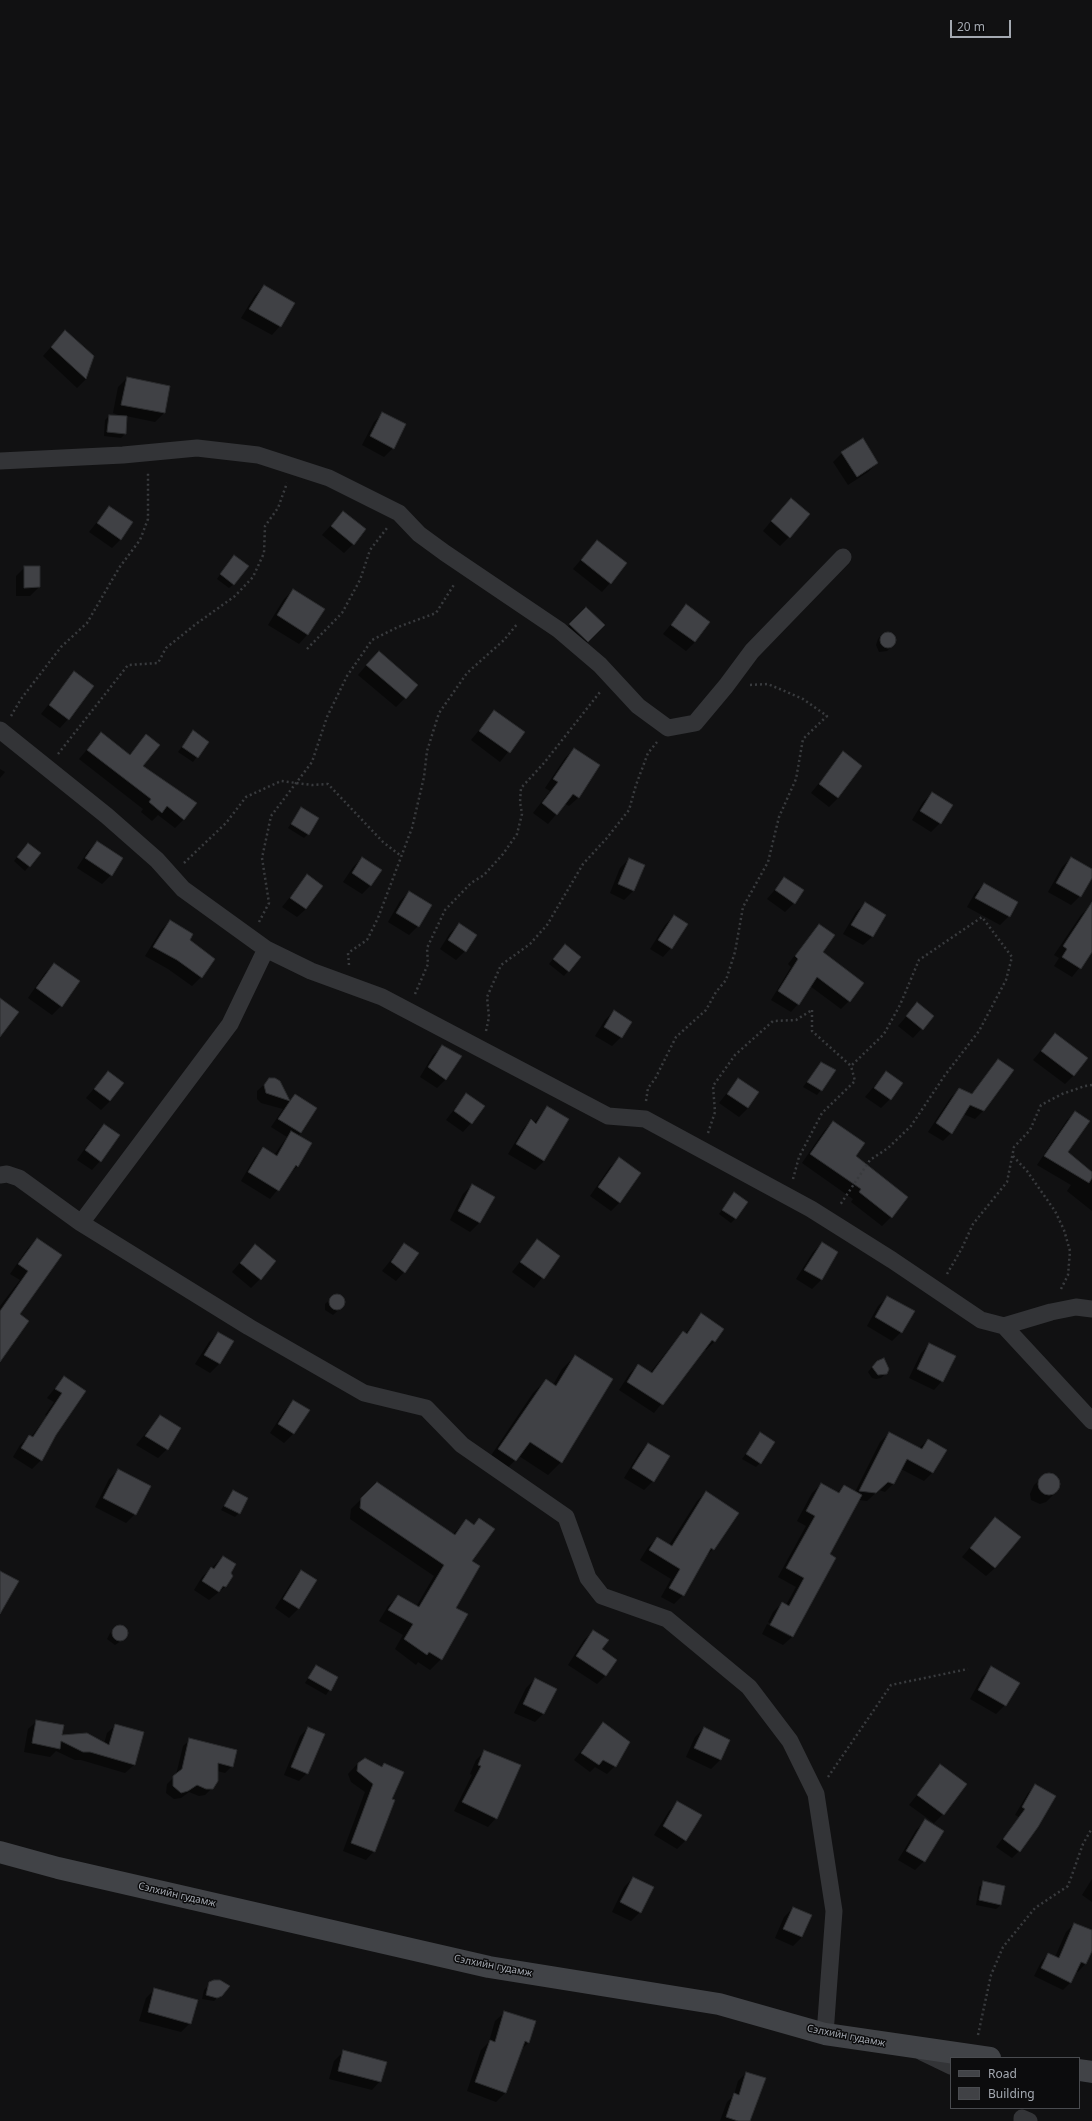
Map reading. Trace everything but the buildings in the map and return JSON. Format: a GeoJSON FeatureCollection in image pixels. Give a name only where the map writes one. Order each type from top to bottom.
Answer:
{"type":"FeatureCollection","features":[{"type":"Feature","properties":{"kind":"main road","name":"Сэлхийн гудамж"},"geometry":{"type":"LineString","coordinates":[[0,1852],[58,1868],[488,1967],[719,2004],[825,2034],[983,2057]]}},
{"type":"Feature","properties":{"kind":"main road"},"geometry":{"type":"LineString","coordinates":[[1080,2070],[1092,2072]]}},
{"type":"Feature","properties":{"kind":"street"},"geometry":{"type":"LineString","coordinates":[[0,461],[148,453],[197,448],[258,455],[329,478],[399,513],[419,534],[462,565],[559,630],[600,665],[638,706],[668,728],[695,723],[726,686],[752,651],[843,557]]}},
{"type":"Feature","properties":{"kind":"street"},"geometry":{"type":"LineString","coordinates":[[1,730],[146,850],[183,889],[266,949],[311,971],[382,997],[608,1116],[644,1119],[787,1196],[828,1220],[981,1320],[1004,1326],[1051,1312],[1076,1307],[1092,1309]]}},
{"type":"Feature","properties":{"kind":"street"},"geometry":{"type":"LineString","coordinates":[[81,1223],[230,1024],[266,949]]}},
{"type":"Feature","properties":{"kind":"street"},"geometry":{"type":"LineString","coordinates":[[0,1175],[7,1174],[19,1178],[81,1223],[249,1327],[364,1393],[426,1408],[462,1445],[566,1517],[588,1578],[602,1596],[667,1619],[749,1687],[790,1741],[816,1794],[834,1911],[825,2034]]}},
{"type":"Feature","properties":{"kind":"street"},"geometry":{"type":"LineString","coordinates":[[1004,1326],[1092,1421]]}},
{"type":"Feature","properties":{"kind":"street"},"geometry":{"type":"LineString","coordinates":[[913,2048],[950,2066]]}},
{"type":"Feature","properties":{"kind":"path"},"geometry":{"type":"LineString","coordinates":[[1,730],[21,699],[61,647],[87,623],[119,568],[140,540],[148,519],[148,453]]}},
{"type":"Feature","properties":{"kind":"path"},"geometry":{"type":"LineString","coordinates":[[49,769],[60,750],[128,665],[158,663],[166,648],[235,596],[253,577],[264,553],[265,526],[278,508],[293,466]]}},
{"type":"Feature","properties":{"kind":"path"},"geometry":{"type":"LineString","coordinates":[[307,649],[342,613],[360,580],[370,550],[399,513]]}},
{"type":"Feature","properties":{"kind":"path"},"geometry":{"type":"LineString","coordinates":[[248,936],[260,920],[269,903],[262,858],[271,816],[297,783],[315,756],[327,717],[346,676],[372,640],[398,627],[436,613],[454,586],[462,565]]}},
{"type":"Feature","properties":{"kind":"path"},"geometry":{"type":"LineString","coordinates":[[352,986],[348,953],[367,940],[378,918],[412,828],[424,777],[427,752],[439,713],[467,673],[504,640],[528,609]]}},
{"type":"Feature","properties":{"kind":"path"},"geometry":{"type":"LineString","coordinates":[[408,1010],[428,964],[427,948],[445,910],[471,883],[484,875],[503,854],[517,834],[522,814],[520,802],[521,788],[544,763],[611,676]]}},
{"type":"Feature","properties":{"kind":"path"},"geometry":{"type":"LineString","coordinates":[[644,1119],[648,1088],[655,1079],[676,1037],[706,1010],[726,980],[735,952],[743,907],[768,862],[779,818],[796,779],[803,739],[827,716],[803,699],[768,684],[726,686]]}},
{"type":"Feature","properties":{"kind":"path"},"geometry":{"type":"LineString","coordinates":[[480,1048],[490,1017],[487,996],[501,965],[530,944],[547,925],[583,864],[606,840],[629,810],[636,785],[648,753],[668,728]]}},
{"type":"Feature","properties":{"kind":"path"},"geometry":{"type":"LineString","coordinates":[[172,877],[210,836],[226,823],[246,796],[281,781],[312,786],[328,784],[383,842],[401,856]]}},
{"type":"Feature","properties":{"kind":"path"},"geometry":{"type":"LineString","coordinates":[[828,1220],[846,1200],[870,1160],[888,1148],[911,1126],[945,1075],[979,1031],[1006,980],[1012,957],[982,917],[919,960],[900,1005],[884,1034],[851,1066]]}},
{"type":"Feature","properties":{"kind":"path"},"geometry":{"type":"LineString","coordinates":[[703,1151],[715,1112],[713,1086],[735,1055],[773,1021],[796,1020],[812,1010],[812,1031],[851,1066],[855,1081],[822,1113],[799,1157],[787,1196]]}},
{"type":"Feature","properties":{"kind":"path"},"geometry":{"type":"LineString","coordinates":[[937,1290],[962,1248],[973,1224],[1007,1182],[1014,1147],[1030,1130],[1041,1105],[1062,1094],[1092,1085]]}},
{"type":"Feature","properties":{"kind":"path"},"geometry":{"type":"LineString","coordinates":[[1013,1156],[1027,1171],[1055,1211],[1070,1251],[1068,1275],[1051,1312]]}},
{"type":"Feature","properties":{"kind":"path"},"geometry":{"type":"LineString","coordinates":[[816,1794],[892,1685],[968,1669]]}},
{"type":"Feature","properties":{"kind":"path"},"geometry":{"type":"LineString","coordinates":[[983,2057],[986,1992],[994,1964],[1002,1947],[1035,1908],[1068,1886],[1083,1844],[1092,1828]]}}]}
